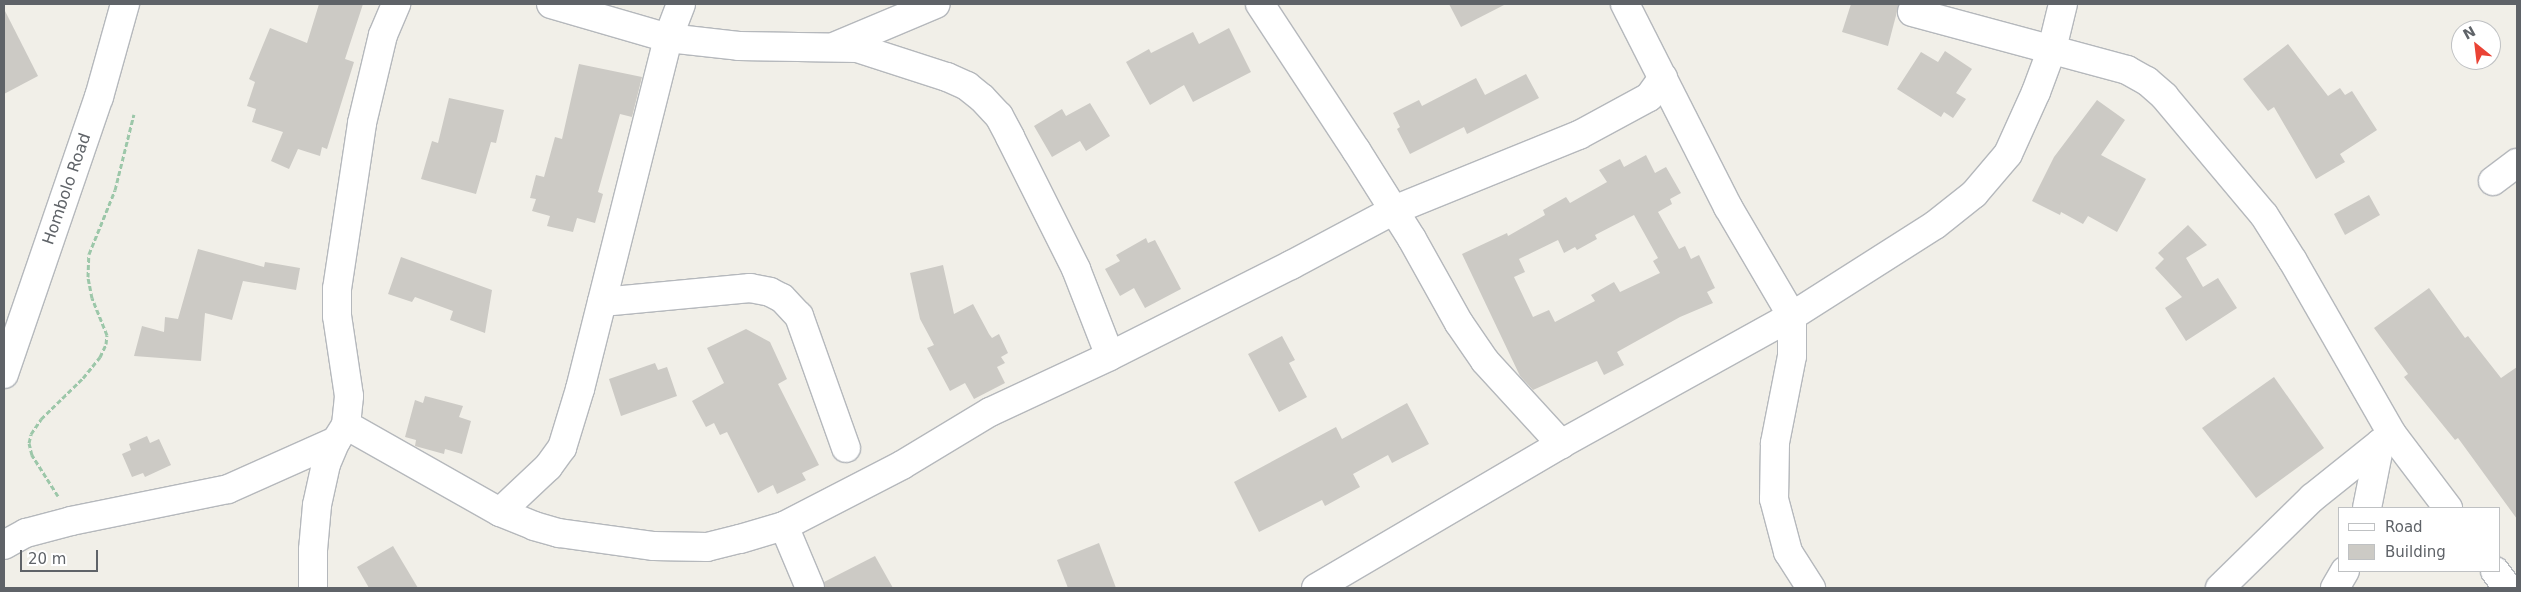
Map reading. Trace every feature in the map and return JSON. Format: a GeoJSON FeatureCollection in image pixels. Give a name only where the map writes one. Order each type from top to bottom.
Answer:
{"type":"FeatureCollection","features":[{"type":"Feature","properties":{"kind":"street","name":"Hombolo Road"},"geometry":{"type":"LineString","coordinates":[[4,374],[99,97],[125,4]]}},
{"type":"Feature","properties":{"kind":"street"},"geometry":{"type":"LineString","coordinates":[[313,588],[313,550],[317,505],[326,464],[341,433],[349,396],[337,316],[337,289],[362,123],[383,35],[396,4]]}},
{"type":"Feature","properties":{"kind":"street"},"geometry":{"type":"LineString","coordinates":[[551,4],[668,38],[740,46],[857,48],[947,77],[967,86],[994,110],[1010,136],[1076,269],[1110,356]]}},
{"type":"Feature","properties":{"kind":"street"},"geometry":{"type":"LineString","coordinates":[[500,512],[548,467],[562,448],[602,302],[668,38],[681,4]]}},
{"type":"Feature","properties":{"kind":"street"},"geometry":{"type":"LineString","coordinates":[[834,47],[936,4]]}},
{"type":"Feature","properties":{"kind":"street"},"geometry":{"type":"LineString","coordinates":[[1260,4],[1394,210],[1459,323],[1485,361],[1561,444]]}},
{"type":"Feature","properties":{"kind":"street"},"geometry":{"type":"LineString","coordinates":[[1624,4],[1728,207],[1792,316],[1792,356],[1775,443],[1774,499],[1788,552],[1811,588]]}},
{"type":"Feature","properties":{"kind":"street"},"geometry":{"type":"LineString","coordinates":[[1316,588],[1561,444],[1792,316],[1935,225],[1974,194],[2008,154],[2036,92],[2052,49],[2063,4]]}},
{"type":"Feature","properties":{"kind":"street"},"geometry":{"type":"LineString","coordinates":[[1912,12],[2128,70],[2147,81],[2164,96],[2264,215],[2277,235],[2386,439],[2447,507]]}},
{"type":"Feature","properties":{"kind":"street"},"geometry":{"type":"LineString","coordinates":[[341,433],[500,512],[534,526],[560,533],[654,546],[707,546],[784,526],[902,465],[990,412],[1110,356],[1291,265],[1394,210],[1579,135],[1649,98],[1663,78]]}},
{"type":"Feature","properties":{"kind":"street"},"geometry":{"type":"LineString","coordinates":[[2493,180],[2517,163]]}},
{"type":"Feature","properties":{"kind":"street"},"geometry":{"type":"LineString","coordinates":[[602,302],[750,288],[770,292],[782,298],[790,305],[802,323],[846,448]]}},
{"type":"Feature","properties":{"kind":"street"},"geometry":{"type":"LineString","coordinates":[[4,545],[26,533],[228,489],[341,433]]}},
{"type":"Feature","properties":{"kind":"street"},"geometry":{"type":"LineString","coordinates":[[2367,507],[2386,439]]}},
{"type":"Feature","properties":{"kind":"street"},"geometry":{"type":"LineString","coordinates":[[2220,588],[2312,498],[2386,439]]}},
{"type":"Feature","properties":{"kind":"street"},"geometry":{"type":"LineString","coordinates":[[784,526],[810,588]]}},
{"type":"Feature","properties":{"kind":"street"},"geometry":{"type":"LineString","coordinates":[[2335,588],[2344,572]]}},
{"type":"Feature","properties":{"kind":"street"},"geometry":{"type":"LineString","coordinates":[[2497,572],[2509,588],[2517,582]]}},
{"type":"Feature","properties":{"kind":"path"},"geometry":{"type":"LineString","coordinates":[[71,522],[32,455],[31,434],[41,419],[83,378],[100,357],[106,344],[106,335],[92,298],[88,277],[89,254],[115,190],[134,114]]}},
{"type":"Feature","properties":{"kind":"building"},"geometry":{"type":"Polygon","coordinates":[[[319,4],[363,4],[345,59],[354,62],[327,149],[322,147],[320,156],[298,149],[289,169],[271,161],[283,132],[252,122],[256,109],[247,106],[255,82],[249,79],[270,28],[307,43],[319,4]]]}},
{"type":"Feature","properties":{"kind":"building"},"geometry":{"type":"Polygon","coordinates":[[[1449,4],[1506,4],[1461,27],[1449,4]]]}},
{"type":"Feature","properties":{"kind":"building"},"geometry":{"type":"Polygon","coordinates":[[[1851,4],[1899,4],[1888,46],[1842,32],[1851,4]]]}},
{"type":"Feature","properties":{"kind":"building"},"geometry":{"type":"Polygon","coordinates":[[[4,9],[38,76],[4,94],[4,9]]]}},
{"type":"Feature","properties":{"kind":"building"},"geometry":{"type":"Polygon","coordinates":[[[1229,28],[1251,72],[1193,102],[1184,85],[1150,105],[1126,62],[1149,49],[1151,53],[1193,32],[1199,44],[1229,28]]]}},
{"type":"Feature","properties":{"kind":"building"},"geometry":{"type":"Polygon","coordinates":[[[2288,44],[2328,96],[2340,88],[2345,95],[2352,91],[2377,130],[2340,154],[2345,162],[2316,179],[2274,107],[2268,111],[2243,79],[2288,44]]]}},
{"type":"Feature","properties":{"kind":"building"},"geometry":{"type":"Polygon","coordinates":[[[1945,51],[1972,69],[1956,93],[1966,99],[1953,118],[1944,112],[1941,117],[1897,89],[1921,52],[1938,62],[1945,51]]]}},
{"type":"Feature","properties":{"kind":"building"},"geometry":{"type":"Polygon","coordinates":[[[579,64],[642,77],[632,117],[620,114],[598,192],[603,194],[595,223],[577,218],[573,232],[547,226],[550,216],[532,211],[536,199],[530,198],[536,175],[544,177],[555,137],[562,139],[579,64]]]}},
{"type":"Feature","properties":{"kind":"building"},"geometry":{"type":"Polygon","coordinates":[[[1526,74],[1539,98],[1467,134],[1464,127],[1410,154],[1397,129],[1400,127],[1393,113],[1419,100],[1422,106],[1476,78],[1485,95],[1526,74]]]}},
{"type":"Feature","properties":{"kind":"building"},"geometry":{"type":"Polygon","coordinates":[[[449,98],[504,110],[496,143],[491,142],[476,194],[421,179],[432,141],[438,143],[449,98]]]}},
{"type":"Feature","properties":{"kind":"building"},"geometry":{"type":"Polygon","coordinates":[[[2097,100],[2125,120],[2101,155],[2146,179],[2117,232],[2088,216],[2083,224],[2061,212],[2060,215],[2032,201],[2054,157],[2097,100]]]}},
{"type":"Feature","properties":{"kind":"building"},"geometry":{"type":"Polygon","coordinates":[[[1090,103],[1110,136],[1086,151],[1080,141],[1052,157],[1034,126],[1062,109],[1066,116],[1090,103]]]}},
{"type":"Feature","properties":{"kind":"building"},"geometry":{"type":"Polygon","coordinates":[[[1646,155],[1655,173],[1666,167],[1681,193],[1670,199],[1672,204],[1658,212],[1679,249],[1685,246],[1691,259],[1699,255],[1715,288],[1707,292],[1713,303],[1680,317],[1617,352],[1624,365],[1604,375],[1597,361],[1533,390],[1520,376],[1462,254],[1507,233],[1508,236],[1545,215],[1543,210],[1566,197],[1570,203],[1607,182],[1599,170],[1620,159],[1624,167],[1646,155]],[[1634,215],[1595,235],[1597,239],[1577,250],[1575,247],[1564,253],[1558,240],[1519,259],[1525,272],[1514,277],[1533,317],[1549,310],[1555,322],[1595,301],[1591,295],[1614,282],[1620,292],[1660,273],[1653,261],[1658,258],[1634,215]]]}},
{"type":"Feature","properties":{"kind":"building"},"geometry":{"type":"Polygon","coordinates":[[[2369,195],[2380,215],[2345,235],[2334,214],[2369,195]]]}},
{"type":"Feature","properties":{"kind":"building"},"geometry":{"type":"Polygon","coordinates":[[[2188,225],[2207,245],[2186,258],[2203,287],[2218,278],[2237,308],[2186,341],[2165,308],[2182,297],[2155,268],[2164,259],[2158,253],[2188,225]]]}},
{"type":"Feature","properties":{"kind":"building"},"geometry":{"type":"Polygon","coordinates":[[[1146,238],[1148,243],[1155,240],[1181,289],[1145,308],[1134,288],[1120,296],[1105,269],[1120,261],[1116,255],[1146,238]]]}},
{"type":"Feature","properties":{"kind":"building"},"geometry":{"type":"Polygon","coordinates":[[[198,249],[264,267],[265,262],[300,268],[296,290],[243,281],[232,320],[205,313],[201,361],[134,356],[142,326],[164,332],[165,317],[178,319],[198,249]]]}},
{"type":"Feature","properties":{"kind":"building"},"geometry":{"type":"Polygon","coordinates":[[[401,257],[492,290],[485,333],[450,320],[453,311],[415,297],[412,302],[388,294],[401,257]]]}},
{"type":"Feature","properties":{"kind":"building"},"geometry":{"type":"Polygon","coordinates":[[[943,265],[954,314],[973,304],[989,334],[992,338],[999,334],[1008,353],[1001,357],[1005,363],[997,367],[1005,383],[974,399],[965,383],[950,391],[927,348],[934,345],[920,319],[910,273],[943,265]]]}},
{"type":"Feature","properties":{"kind":"building"},"geometry":{"type":"Polygon","coordinates":[[[2429,288],[2465,338],[2468,336],[2501,378],[2517,367],[2517,519],[2458,438],[2455,440],[2404,377],[2408,374],[2374,328],[2429,288]]]}},
{"type":"Feature","properties":{"kind":"building"},"geometry":{"type":"Polygon","coordinates":[[[746,329],[770,342],[787,379],[778,384],[819,465],[802,473],[806,480],[777,494],[773,485],[758,493],[727,432],[720,435],[714,423],[706,427],[692,401],[724,383],[707,348],[746,329]]]}},
{"type":"Feature","properties":{"kind":"building"},"geometry":{"type":"Polygon","coordinates":[[[1282,336],[1295,360],[1289,363],[1307,397],[1279,412],[1248,354],[1282,336]]]}},
{"type":"Feature","properties":{"kind":"building"},"geometry":{"type":"Polygon","coordinates":[[[655,363],[658,370],[667,367],[677,396],[621,416],[609,379],[655,363]]]}},
{"type":"Feature","properties":{"kind":"building"},"geometry":{"type":"Polygon","coordinates":[[[2274,377],[2324,448],[2256,498],[2202,428],[2274,377]]]}},
{"type":"Feature","properties":{"kind":"building"},"geometry":{"type":"Polygon","coordinates":[[[425,396],[463,406],[459,417],[471,421],[462,454],[445,449],[444,454],[415,446],[416,440],[405,437],[415,400],[423,403],[425,396]]]}},
{"type":"Feature","properties":{"kind":"building"},"geometry":{"type":"Polygon","coordinates":[[[1407,403],[1429,444],[1392,463],[1388,455],[1353,474],[1360,487],[1325,506],[1322,500],[1259,532],[1234,482],[1336,427],[1342,439],[1407,403]]]}},
{"type":"Feature","properties":{"kind":"building"},"geometry":{"type":"Polygon","coordinates":[[[147,436],[150,443],[159,439],[171,465],[145,477],[143,473],[132,477],[122,454],[131,450],[129,444],[147,436]]]}},
{"type":"Feature","properties":{"kind":"building"},"geometry":{"type":"Polygon","coordinates":[[[1099,543],[1116,588],[1068,588],[1057,560],[1099,543]]]}},
{"type":"Feature","properties":{"kind":"building"},"geometry":{"type":"Polygon","coordinates":[[[393,546],[418,588],[369,588],[357,567],[393,546]]]}},
{"type":"Feature","properties":{"kind":"building"},"geometry":{"type":"Polygon","coordinates":[[[875,556],[893,588],[825,588],[824,582],[875,556]]]}}]}
